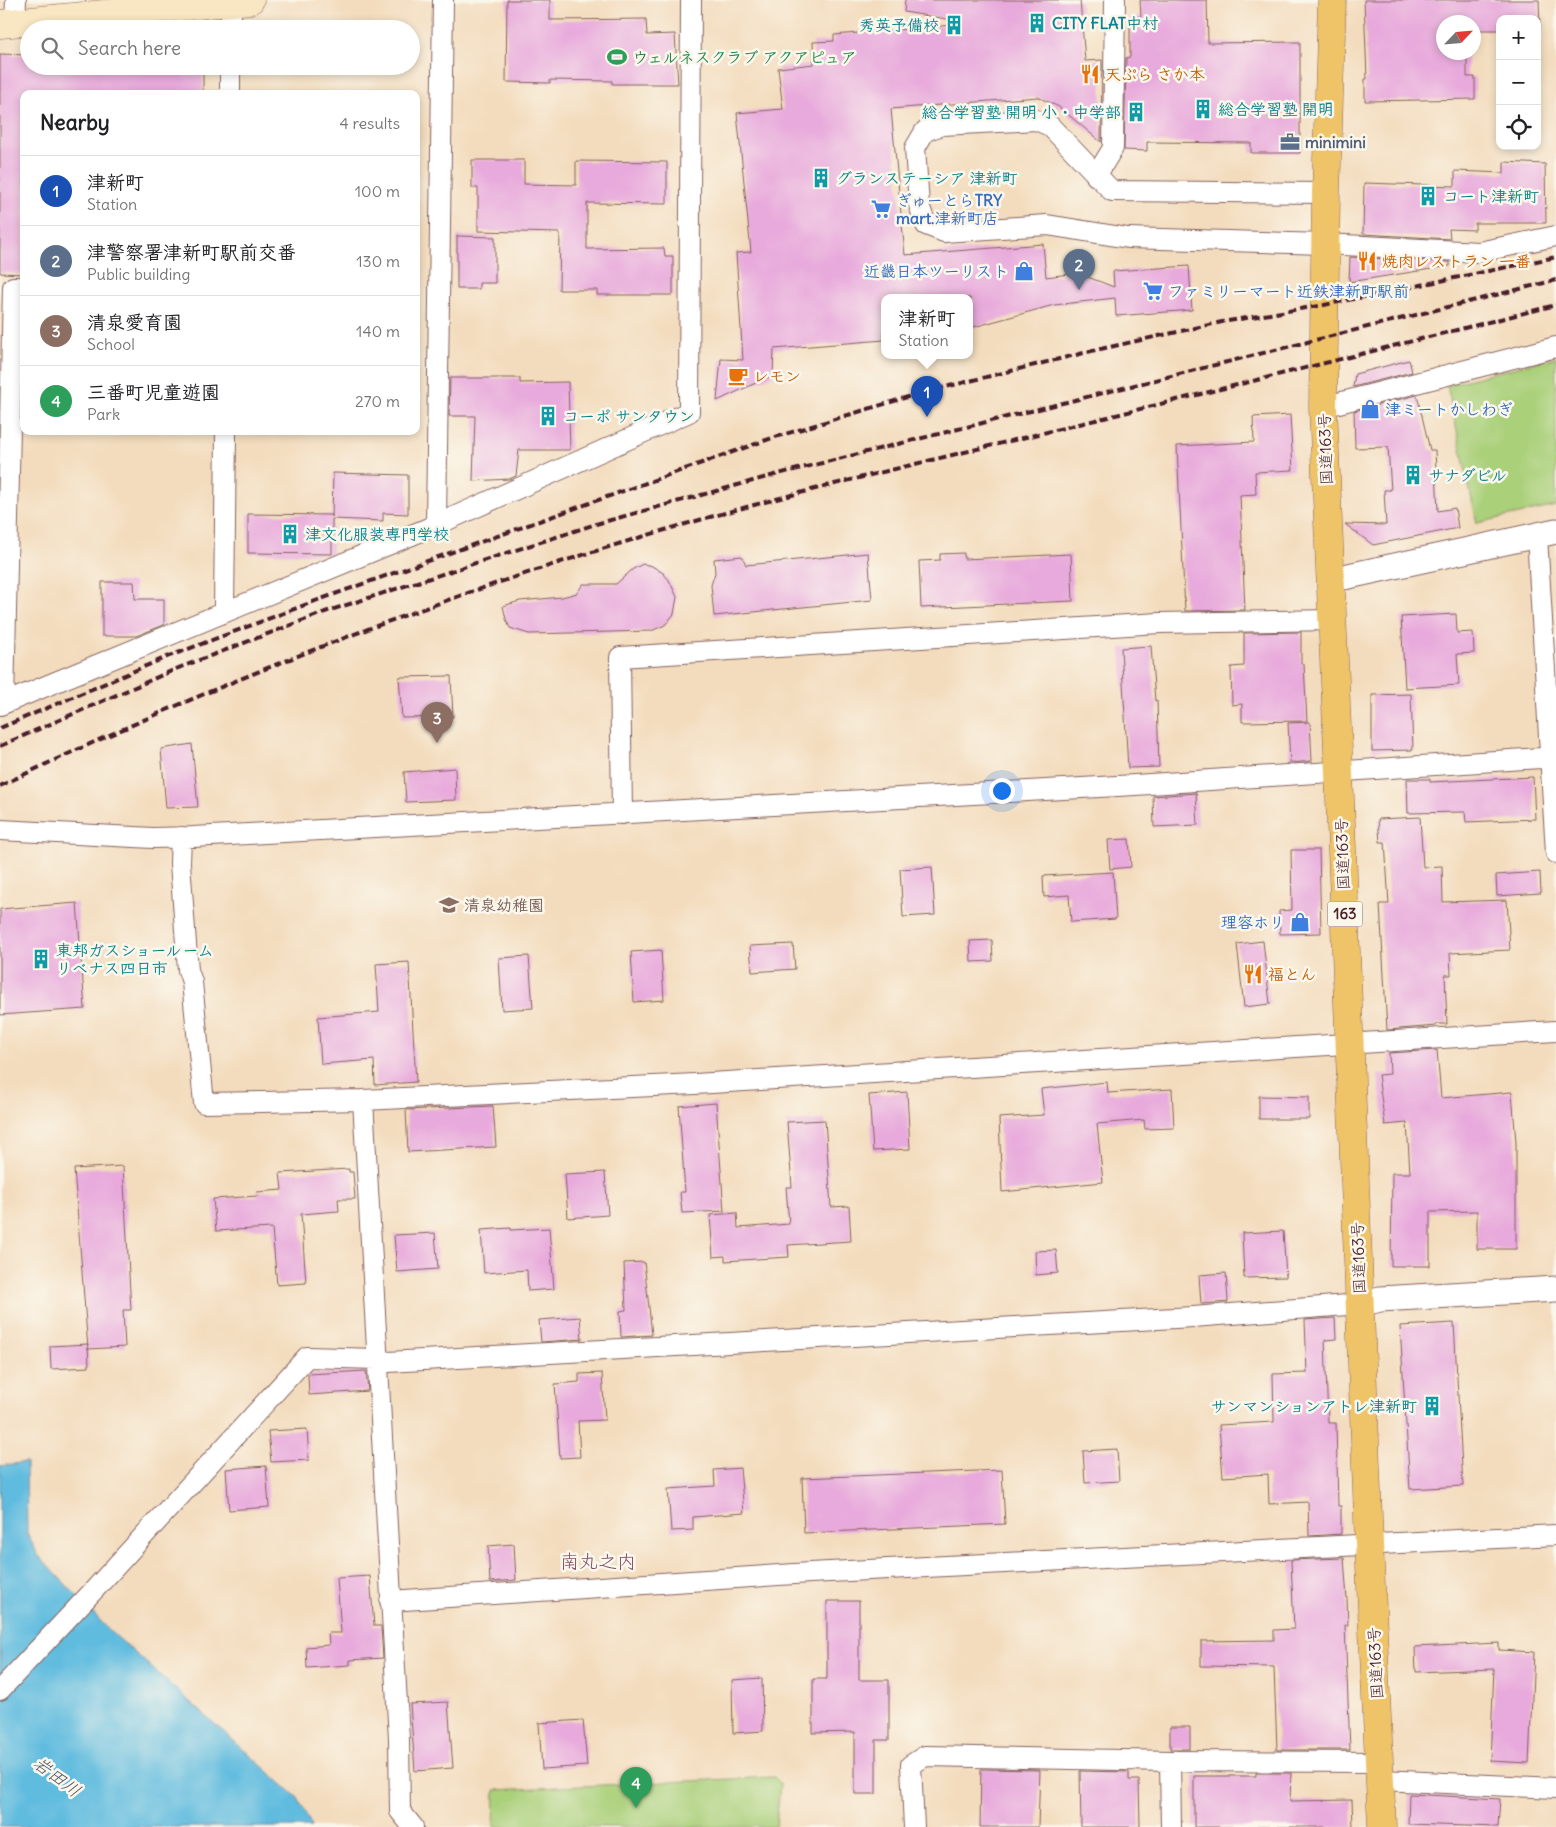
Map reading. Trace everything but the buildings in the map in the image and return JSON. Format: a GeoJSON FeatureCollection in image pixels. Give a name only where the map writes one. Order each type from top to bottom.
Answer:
{"type":"FeatureCollection","features":[{"type":"Feature","properties":{"kind":"highway","name":"国道163号"},"geometry":{"type":"LineString","coordinates":[[1332,0],[1326,193],[1323,407],[1340,773],[1369,1543],[1382,1827]]}},
{"type":"Feature","properties":{"kind":"main road"},"geometry":{"type":"LineString","coordinates":[[10,15],[236,8]]}},
{"type":"Feature","properties":{"kind":"street"},"geometry":{"type":"LineString","coordinates":[[436,525],[443,0]]}},
{"type":"Feature","properties":{"kind":"street"},"geometry":{"type":"LineString","coordinates":[[20,287],[14,287],[2,704],[436,525],[689,412],[691,0]]}},
{"type":"Feature","properties":{"kind":"street"},"geometry":{"type":"LineString","coordinates":[[1096,176],[1113,148],[1114,0]]}},
{"type":"Feature","properties":{"kind":"street"},"geometry":{"type":"LineString","coordinates":[[230,75],[230,90]]}},
{"type":"Feature","properties":{"kind":"street"},"geometry":{"type":"LineString","coordinates":[[1326,193],[1112,191],[1050,126],[1036,120],[942,125],[925,131],[915,148],[919,205],[926,225],[944,232],[1047,225],[1128,238],[1325,244],[1478,252],[1556,236]]}},
{"type":"Feature","properties":{"kind":"street"},"geometry":{"type":"LineString","coordinates":[[1323,407],[1556,347]]}},
{"type":"Feature","properties":{"kind":"street"},"geometry":{"type":"LineString","coordinates":[[224,611],[226,435]]}},
{"type":"Feature","properties":{"kind":"street"},"geometry":{"type":"LineString","coordinates":[[1330,580],[1546,534],[1556,853]]}},
{"type":"Feature","properties":{"kind":"street"},"geometry":{"type":"LineString","coordinates":[[622,814],[620,657],[1159,623],[1332,620]]}},
{"type":"Feature","properties":{"kind":"street"},"geometry":{"type":"LineString","coordinates":[[0,830],[153,838],[181,837],[1340,773],[1553,758]]}},
{"type":"Feature","properties":{"kind":"street"},"geometry":{"type":"LineString","coordinates":[[181,837],[180,863],[188,970],[192,982],[204,1103],[363,1100],[695,1084],[1556,1031]]}},
{"type":"Feature","properties":{"kind":"street"},"geometry":{"type":"LineString","coordinates":[[363,1100],[399,1738],[400,1811],[413,1827]]}},
{"type":"Feature","properties":{"kind":"street"},"geometry":{"type":"LineString","coordinates":[[0,1690],[307,1357],[377,1359],[398,1362],[1084,1323],[1360,1304],[1380,1299],[1556,1289]]}},
{"type":"Feature","properties":{"kind":"street"},"geometry":{"type":"LineString","coordinates":[[390,1602],[810,1573],[1556,1534]]}},
{"type":"Feature","properties":{"kind":"street"},"geometry":{"type":"LineString","coordinates":[[914,1827],[911,1765],[925,1756],[1170,1762],[1380,1771],[1556,1788]]}},
{"type":"Feature","properties":{"kind":"street"},"geometry":{"type":"LineString","coordinates":[[1170,1762],[1171,1827]]}},
{"type":"Feature","properties":{"kind":"green space"},"geometry":{"type":"Polygon","coordinates":[[[1556,357],[1556,506],[1477,523],[1447,385],[1556,357]]]}},
{"type":"Feature","properties":{"kind":"green space"},"geometry":{"type":"Polygon","coordinates":[[[774,1777],[780,1783],[776,1827],[494,1827],[495,1790],[774,1777]]]}},
{"type":"Feature","properties":{"kind":"water","name":"岩田川"},"geometry":{"type":"Polygon","coordinates":[[[26,1462],[27,1533],[38,1555],[108,1629],[298,1798],[312,1827],[0,1827],[0,1466],[26,1462]]]}},
{"type":"Feature","properties":{"kind":"railway"},"geometry":{"type":"LineString","coordinates":[[0,728],[167,657],[318,600],[772,438],[921,393],[1096,350],[1222,322],[1324,305],[1556,257]]}},
{"type":"Feature","properties":{"kind":"railway"},"geometry":{"type":"LineString","coordinates":[[0,746],[176,669],[325,612],[596,524],[778,474],[1556,280]]}},
{"type":"Feature","properties":{"kind":"railway"},"geometry":{"type":"LineString","coordinates":[[0,786],[162,712],[327,644],[411,613],[580,556],[713,516],[811,490],[1556,305]]}},
{"type":"Feature","properties":{"kind":"place","name":"CITY FLAT中村"},"geometry":{"type":"Point","coordinates":[1037,23]}},
{"type":"Feature","properties":{"kind":"place","name":"秀英予備校"},"geometry":{"type":"Point","coordinates":[954,25]}},
{"type":"Feature","properties":{"kind":"place","name":"ウェルネスクラブ アクアピュア"},"geometry":{"type":"Point","coordinates":[617,57]}},
{"type":"Feature","properties":{"kind":"place","name":"天ぷら さか本"},"geometry":{"type":"Point","coordinates":[1090,74]}},
{"type":"Feature","properties":{"kind":"place","name":"総合学習塾 開明"},"geometry":{"type":"Point","coordinates":[1203,109]}},
{"type":"Feature","properties":{"kind":"place","name":"総合学習塾 開明 小・中学部"},"geometry":{"type":"Point","coordinates":[1136,112]}},
{"type":"Feature","properties":{"kind":"place","name":"minimini"},"geometry":{"type":"Point","coordinates":[1290,142]}},
{"type":"Feature","properties":{"kind":"place","name":"グランステーシア 津新町"},"geometry":{"type":"Point","coordinates":[821,178]}},
{"type":"Feature","properties":{"kind":"place","name":"コート津新町"},"geometry":{"type":"Point","coordinates":[1428,196]}},
{"type":"Feature","properties":{"kind":"place","name":"ぎゅーとらTRY mart.津新町店"},"geometry":{"type":"Point","coordinates":[881,209]}},
{"type":"Feature","properties":{"kind":"place","name":"焼肉レストラン 一番"},"geometry":{"type":"Point","coordinates":[1367,261]}},
{"type":"Feature","properties":{"kind":"place","name":"近畿日本ツーリスト"},"geometry":{"type":"Point","coordinates":[1024,271]}},
{"type":"Feature","properties":{"kind":"place","name":"津警察署津新町駅前交番"},"geometry":{"type":"Point","coordinates":[1079,290]}},
{"type":"Feature","properties":{"kind":"place","name":"ファミリーマート近鉄津新町駅前"},"geometry":{"type":"Point","coordinates":[1153,291]}},
{"type":"Feature","properties":{"kind":"place","name":"レモン"},"geometry":{"type":"Point","coordinates":[738,376]}},
{"type":"Feature","properties":{"kind":"place","name":"津ミートかしわぎ"},"geometry":{"type":"Point","coordinates":[1370,409]}},
{"type":"Feature","properties":{"kind":"place","name":"コーポ サンタウン"},"geometry":{"type":"Point","coordinates":[548,416]}},
{"type":"Feature","properties":{"kind":"place","name":"津新町"},"geometry":{"type":"Point","coordinates":[927,417]}},
{"type":"Feature","properties":{"kind":"place","name":"サナダビル"},"geometry":{"type":"Point","coordinates":[1413,475]}},
{"type":"Feature","properties":{"kind":"place","name":"津文化服装専門学校"},"geometry":{"type":"Point","coordinates":[290,534]}},
{"type":"Feature","properties":{"kind":"place","name":"清泉愛育園"},"geometry":{"type":"Point","coordinates":[437,743]}},
{"type":"Feature","properties":{"kind":"place","name":"清泉幼稚園"},"geometry":{"type":"Point","coordinates":[449,905]}},
{"type":"Feature","properties":{"kind":"place","name":"理容ホリ"},"geometry":{"type":"Point","coordinates":[1300,922]}},
{"type":"Feature","properties":{"kind":"place","name":"東邦ガスショールーム リベナス四日市"},"geometry":{"type":"Point","coordinates":[41,959]}},
{"type":"Feature","properties":{"kind":"place","name":"福とん"},"geometry":{"type":"Point","coordinates":[1253,974]}},
{"type":"Feature","properties":{"kind":"place","name":"サンマンションアトレ津新町"},"geometry":{"type":"Point","coordinates":[1432,1406]}},
{"type":"Feature","properties":{"kind":"place","name":"三番町児童遊園"},"geometry":{"type":"Point","coordinates":[636,1808]}},
{"type":"Feature","properties":{"kind":"district","name":"南丸之内"},"geometry":{"type":"Point","coordinates":[598,1561]}}]}
